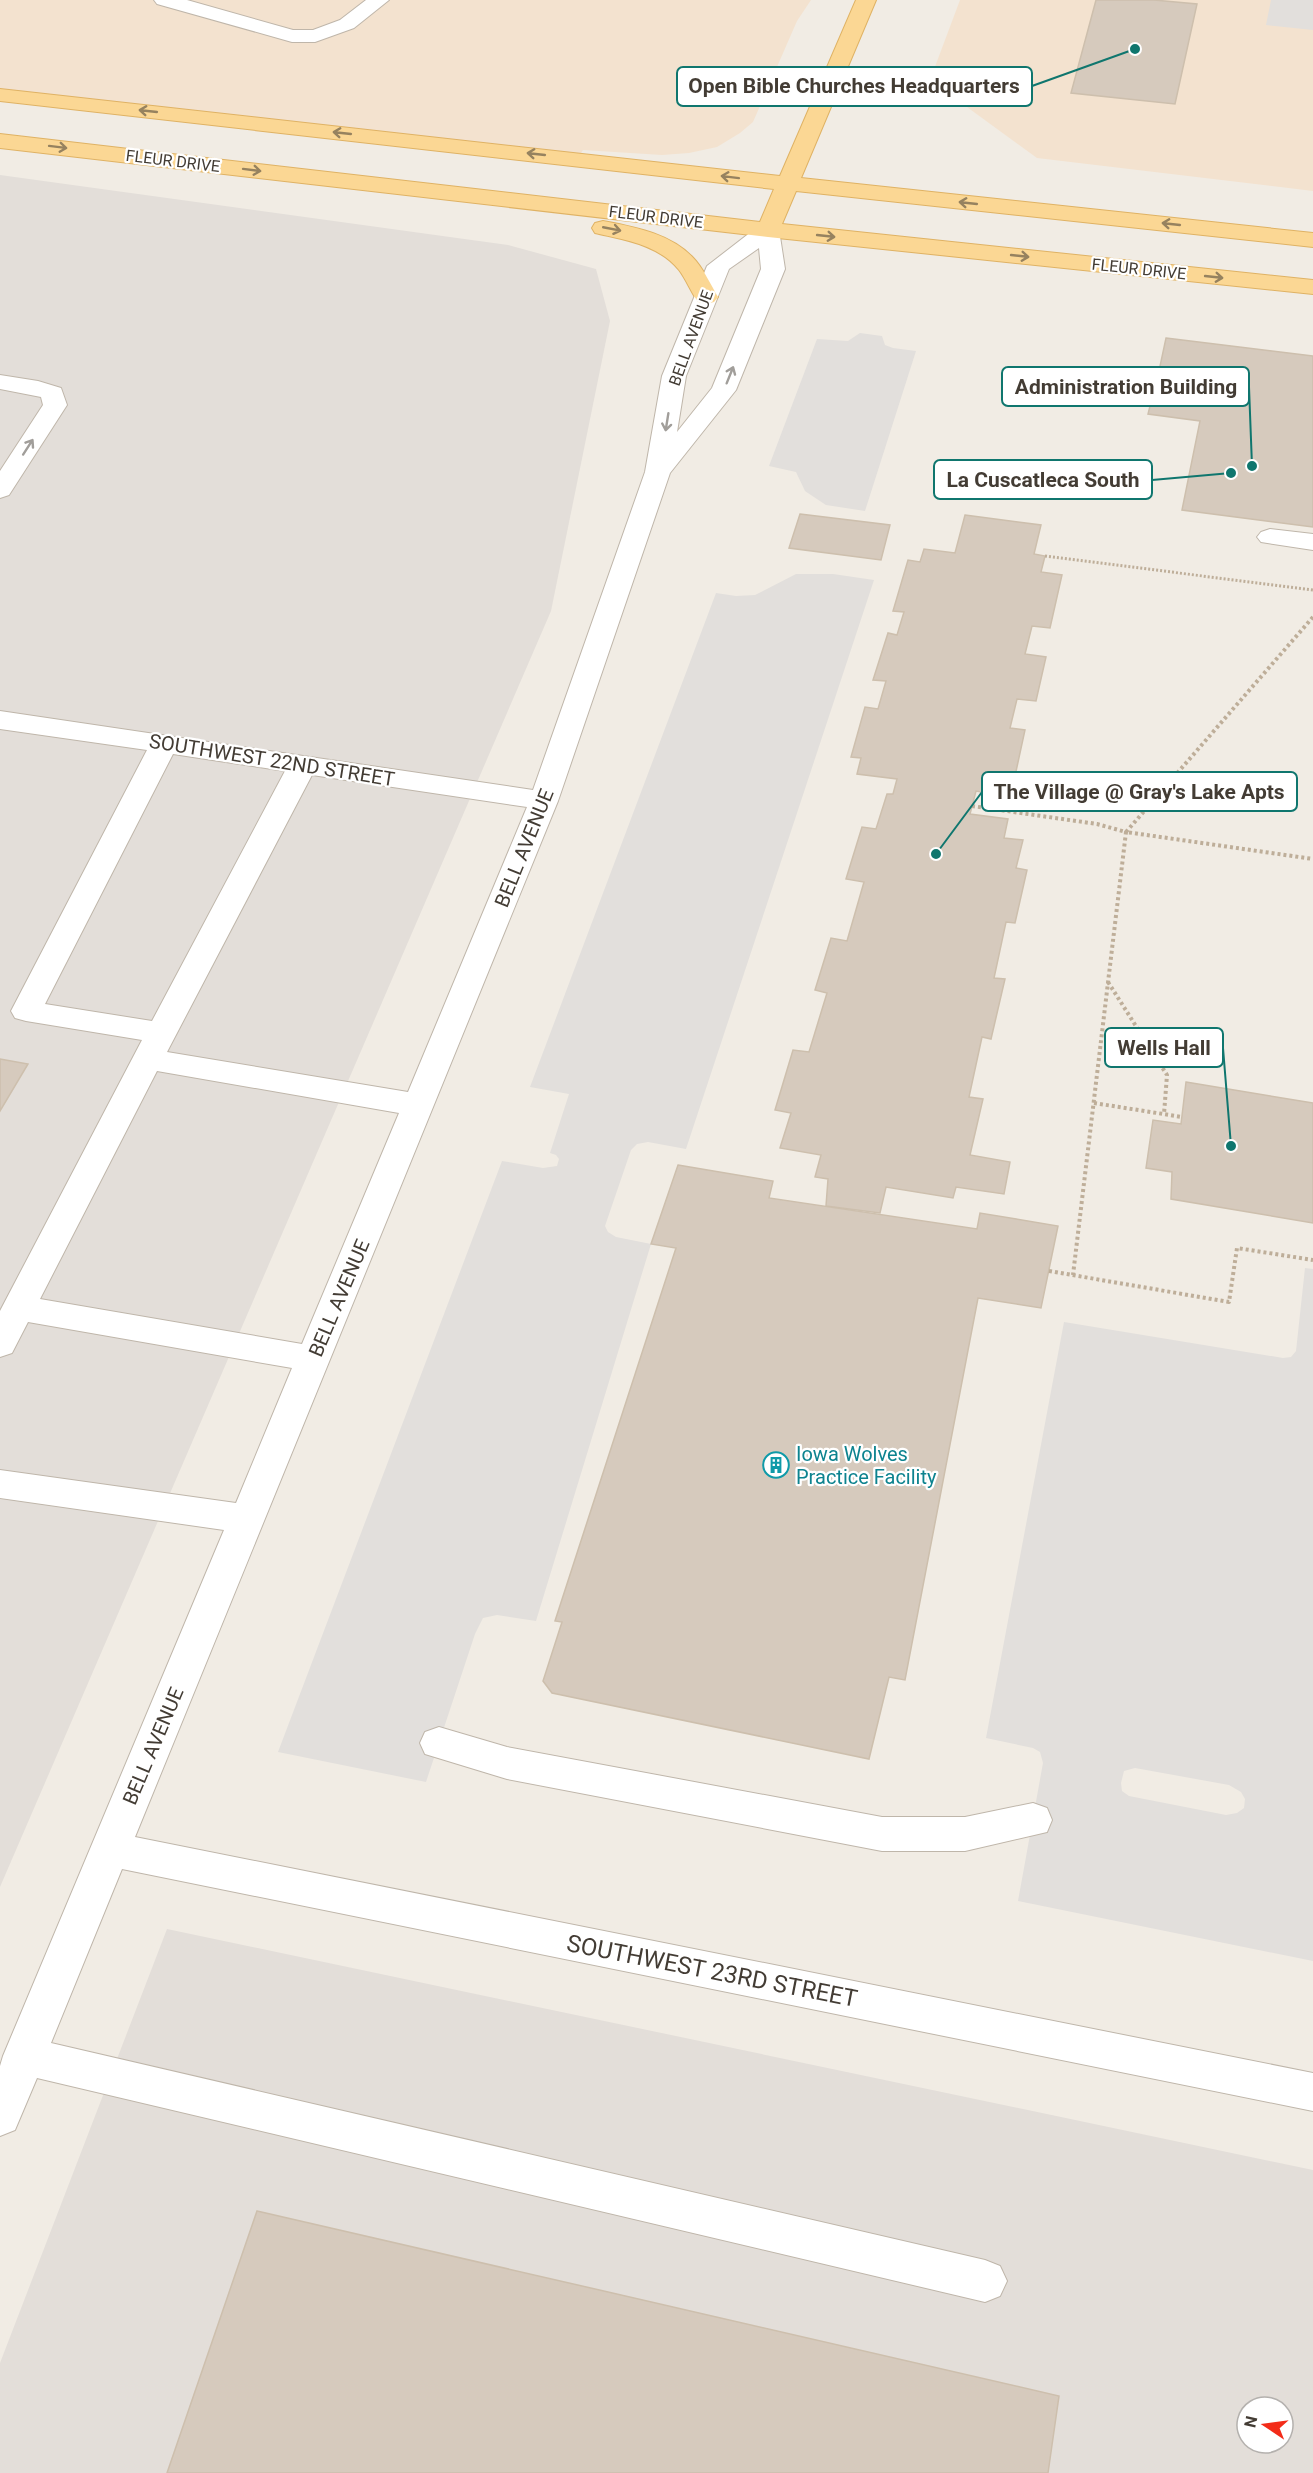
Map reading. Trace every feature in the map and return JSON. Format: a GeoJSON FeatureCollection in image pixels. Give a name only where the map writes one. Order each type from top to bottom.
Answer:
{"type":"FeatureCollection","features":[{"type":"Feature","properties":{"kind":"main road"},"geometry":{"type":"LineString","coordinates":[[768,230],[866,0]]}},
{"type":"Feature","properties":{"kind":"main road"},"geometry":{"type":"LineString","coordinates":[[0,95],[788,184],[1313,240]]}},
{"type":"Feature","properties":{"kind":"main road","name":"FLEUR DRIVE"},"geometry":{"type":"LineString","coordinates":[[0,141],[768,230],[1313,287]]}},
{"type":"Feature","properties":{"kind":"main road"},"geometry":{"type":"LineString","coordinates":[[389,186],[630,233],[659,244],[686,264],[706,297]]}},
{"type":"Feature","properties":{"kind":"street"},"geometry":{"type":"LineString","coordinates":[[164,0],[292,36],[315,36],[347,24],[379,0]]}},
{"type":"Feature","properties":{"kind":"street","name":"BELL AVENUE"},"geometry":{"type":"LineString","coordinates":[[1,2113],[544,801],[658,472],[674,376],[718,266],[768,230],[773,269],[724,390],[658,472]]}},
{"type":"Feature","properties":{"kind":"street"},"geometry":{"type":"LineString","coordinates":[[0,382],[38,388],[52,393],[55,405],[0,490]]}},
{"type":"Feature","properties":{"kind":"street"},"geometry":{"type":"LineString","coordinates":[[1270,537],[1313,542]]}},
{"type":"Feature","properties":{"kind":"street","name":"SOUTHWEST 22ND STREET"},"geometry":{"type":"LineString","coordinates":[[0,720],[544,801]]}},
{"type":"Feature","properties":{"kind":"street"},"geometry":{"type":"LineString","coordinates":[[164,744],[27,1011],[154,1046],[419,1105]]}},
{"type":"Feature","properties":{"kind":"street"},"geometry":{"type":"LineString","coordinates":[[0,1344],[303,765]]}},
{"type":"Feature","properties":{"kind":"street"},"geometry":{"type":"LineString","coordinates":[[19,1308],[313,1359]]}},
{"type":"Feature","properties":{"kind":"street"},"geometry":{"type":"LineString","coordinates":[[0,1484],[247,1519]]}},
{"type":"Feature","properties":{"kind":"street"},"geometry":{"type":"LineString","coordinates":[[439,1743],[507,1763],[882,1834],[965,1834],[1033,1820]]}},
{"type":"Feature","properties":{"kind":"street","name":"SOUTHWEST 23RD STREET"},"geometry":{"type":"LineString","coordinates":[[110,1849],[1313,2092]]}},
{"type":"Feature","properties":{"kind":"street"},"geometry":{"type":"LineString","coordinates":[[24,2056],[985,2281]]}},
{"type":"Feature","properties":{"kind":"path"},"geometry":{"type":"LineString","coordinates":[[1046,556],[1313,590]]}},
{"type":"Feature","properties":{"kind":"path"},"geometry":{"type":"LineString","coordinates":[[1073,1275],[1126,832],[1313,617]]}},
{"type":"Feature","properties":{"kind":"path"},"geometry":{"type":"LineString","coordinates":[[972,806],[1097,824],[1126,832],[1313,859]]}},
{"type":"Feature","properties":{"kind":"path"},"geometry":{"type":"LineString","coordinates":[[1108,982],[1167,1076],[1164,1114]]}},
{"type":"Feature","properties":{"kind":"path"},"geometry":{"type":"LineString","coordinates":[[1094,1103],[1182,1117]]}},
{"type":"Feature","properties":{"kind":"path"},"geometry":{"type":"LineString","coordinates":[[1049,1271],[1229,1302],[1236,1248],[1313,1260]]}},
{"type":"Feature","properties":{"kind":"shaded area"},"geometry":{"type":"Polygon","coordinates":[[[0,0],[811,0],[797,21],[753,122],[740,133],[717,147],[689,153],[662,155],[583,150],[577,159],[0,95],[0,0]]]}},
{"type":"Feature","properties":{"kind":"shaded area"},"geometry":{"type":"Polygon","coordinates":[[[960,0],[1313,0],[1313,191],[1037,158],[930,80],[960,0]]]}},
{"type":"Feature","properties":{"kind":"shaded area"},"geometry":{"type":"Polygon","coordinates":[[[1271,0],[1313,0],[1313,30],[1266,25],[1271,0]]]}},
{"type":"Feature","properties":{"kind":"shaded area"},"geometry":{"type":"Polygon","coordinates":[[[0,175],[508,245],[596,269],[610,321],[551,611],[0,1887],[0,175]]]}},
{"type":"Feature","properties":{"kind":"shaded area"},"geometry":{"type":"Polygon","coordinates":[[[860,333],[882,336],[885,345],[893,348],[916,351],[865,511],[826,505],[805,491],[796,472],[769,466],[817,339],[848,341],[860,333]]]}},
{"type":"Feature","properties":{"kind":"shaded area"},"geometry":{"type":"Polygon","coordinates":[[[796,574],[833,574],[874,580],[686,1149],[648,1142],[637,1144],[631,1150],[605,1226],[608,1232],[616,1237],[651,1244],[536,1621],[497,1615],[483,1618],[475,1634],[426,1782],[278,1752],[502,1161],[543,1168],[557,1166],[559,1159],[550,1153],[569,1094],[530,1087],[716,593],[736,596],[755,595],[796,574]]]}},
{"type":"Feature","properties":{"kind":"shaded area"},"geometry":{"type":"Polygon","coordinates":[[[1305,1268],[1313,1269],[1313,1961],[1018,1901],[1043,1763],[1040,1752],[1033,1748],[986,1738],[1064,1322],[1283,1358],[1291,1357],[1296,1351],[1305,1268]],[[1135,1768],[1124,1771],[1121,1783],[1122,1791],[1129,1796],[1226,1815],[1237,1813],[1244,1808],[1245,1799],[1241,1792],[1229,1785],[1135,1768]]]}},
{"type":"Feature","properties":{"kind":"shaded area"},"geometry":{"type":"Polygon","coordinates":[[[167,1929],[1313,2170],[1313,2473],[0,2473],[0,2363],[167,1929]]]}},
{"type":"Feature","properties":{"kind":"building"},"geometry":{"type":"Polygon","coordinates":[[[1096,0],[1154,0],[1197,4],[1175,104],[1071,93],[1096,0]]]}},
{"type":"Feature","properties":{"kind":"building"},"geometry":{"type":"Polygon","coordinates":[[[1166,338],[1313,356],[1313,527],[1182,510],[1200,421],[1148,414],[1156,382],[1136,379],[1139,369],[1159,371],[1166,338]]]}},
{"type":"Feature","properties":{"kind":"building"},"geometry":{"type":"Polygon","coordinates":[[[800,514],[890,525],[881,560],[789,548],[800,514]]]}},
{"type":"Feature","properties":{"kind":"building"},"geometry":{"type":"Polygon","coordinates":[[[965,515],[1041,525],[1034,554],[1045,556],[1041,572],[1062,575],[1050,628],[1032,626],[1025,654],[1046,657],[1036,701],[1017,699],[1010,728],[1025,730],[1015,776],[1003,774],[998,795],[976,791],[970,814],[1008,819],[1004,838],[1023,840],[1016,868],[1027,870],[1015,923],[1006,922],[994,978],[1005,979],[991,1039],[982,1037],[969,1097],[983,1099],[970,1155],[1010,1162],[1004,1194],[956,1187],[953,1198],[886,1187],[880,1213],[826,1206],[828,1179],[815,1177],[821,1155],[780,1148],[791,1113],[775,1110],[793,1050],[809,1052],[827,993],[815,990],[831,938],[847,941],[864,882],[846,879],[862,827],[876,829],[887,794],[893,794],[897,779],[857,774],[861,758],[851,757],[865,707],[878,709],[886,681],[873,680],[888,633],[897,635],[904,612],[893,611],[908,560],[920,562],[924,549],[955,553],[965,515]]]}},
{"type":"Feature","properties":{"kind":"building"},"geometry":{"type":"Polygon","coordinates":[[[0,1059],[28,1064],[0,1111],[0,1059]]]}},
{"type":"Feature","properties":{"kind":"building"},"geometry":{"type":"Polygon","coordinates":[[[1186,1082],[1313,1103],[1313,1223],[1171,1199],[1172,1172],[1146,1168],[1153,1120],[1181,1124],[1186,1082]]]}},
{"type":"Feature","properties":{"kind":"building","name":"Iowa Wolves Practice Facility"},"geometry":{"type":"Polygon","coordinates":[[[678,1165],[773,1181],[769,1198],[977,1229],[980,1213],[1058,1226],[1041,1308],[978,1298],[905,1680],[889,1677],[869,1759],[552,1693],[543,1681],[562,1622],[555,1621],[676,1248],[651,1244],[678,1165]]]}},
{"type":"Feature","properties":{"kind":"building"},"geometry":{"type":"Polygon","coordinates":[[[257,2211],[1059,2396],[1048,2473],[167,2473],[257,2211]]]}},
{"type":"Feature","properties":{"kind":"place","name":"Open Bible Churches Headquarters"},"geometry":{"type":"Point","coordinates":[1135,49]}},
{"type":"Feature","properties":{"kind":"place","name":"Administration Building"},"geometry":{"type":"Point","coordinates":[1252,466]}},
{"type":"Feature","properties":{"kind":"place","name":"La Cuscatleca South"},"geometry":{"type":"Point","coordinates":[1231,473]}},
{"type":"Feature","properties":{"kind":"place","name":"The Village @ Gray's Lake Apts"},"geometry":{"type":"Point","coordinates":[936,854]}},
{"type":"Feature","properties":{"kind":"place","name":"Wells Hall"},"geometry":{"type":"Point","coordinates":[1231,1146]}},
{"type":"Feature","properties":{"kind":"place","name":"Iowa Wolves Practice Facility"},"geometry":{"type":"Point","coordinates":[776,1465]}}]}
